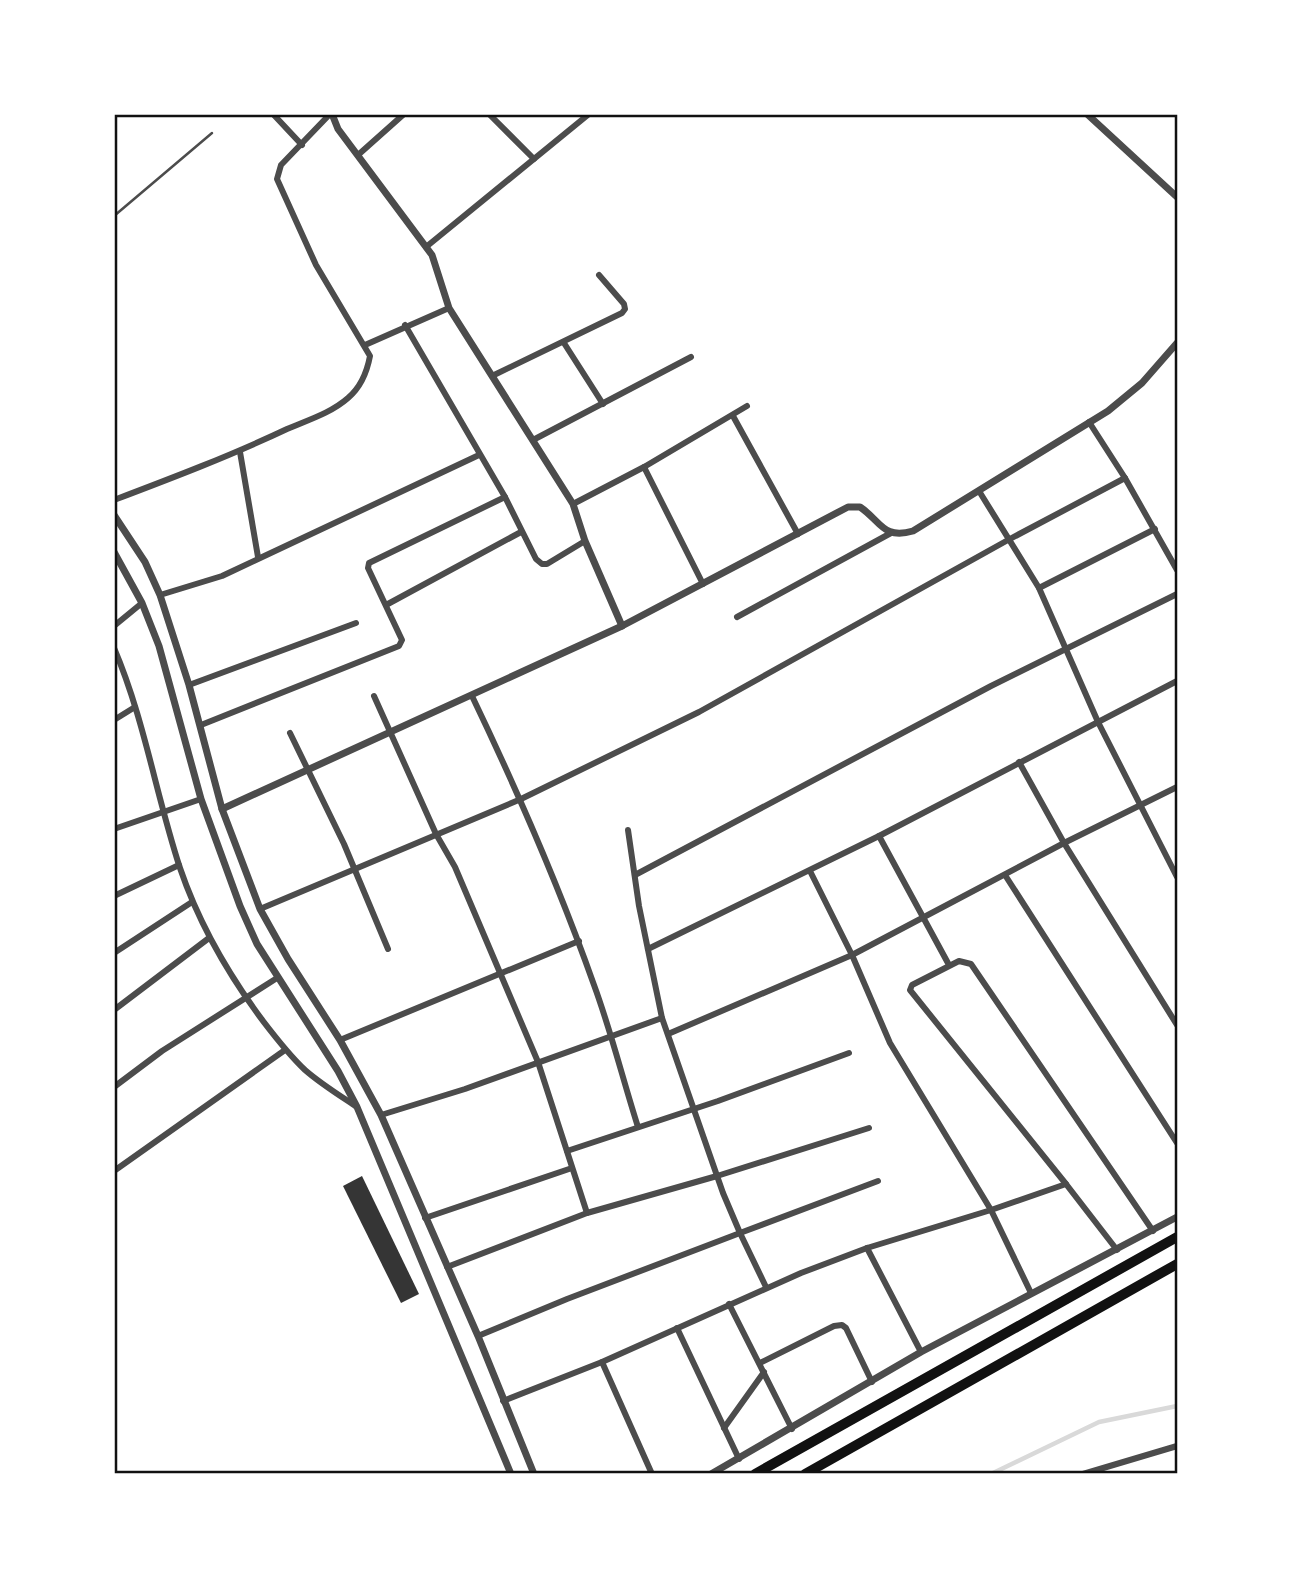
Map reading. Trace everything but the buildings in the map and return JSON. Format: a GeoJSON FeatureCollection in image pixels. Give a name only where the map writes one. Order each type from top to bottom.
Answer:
{"type":"FeatureCollection","features":[{"type":"Feature","properties":{"kind":"highway"},"geometry":{"type":"LineString","coordinates":[[755,1474],[1177,1237]]}},
{"type":"Feature","properties":{"kind":"highway"},"geometry":{"type":"LineString","coordinates":[[805,1474],[1177,1264]]}},
{"type":"Feature","properties":{"kind":"street"},"geometry":{"type":"LineString","coordinates":[[273,114],[302,145]]}},
{"type":"Feature","properties":{"kind":"street"},"geometry":{"type":"LineString","coordinates":[[114,500],[240,452],[330,411],[349,397],[360,384],[368,369],[370,356],[316,265],[277,179],[281,165],[331,114],[338,129],[426,247],[436,264],[449,308],[573,504],[585,541],[622,626]]}},
{"type":"Feature","properties":{"kind":"street"},"geometry":{"type":"LineString","coordinates":[[358,155],[404,114]]}},
{"type":"Feature","properties":{"kind":"street"},"geometry":{"type":"LineString","coordinates":[[489,114],[534,159]]}},
{"type":"Feature","properties":{"kind":"street"},"geometry":{"type":"LineString","coordinates":[[426,247],[589,114]]}},
{"type":"Feature","properties":{"kind":"street"},"geometry":{"type":"LineString","coordinates":[[1087,114],[1177,197]]}},
{"type":"Feature","properties":{"kind":"street"},"geometry":{"type":"LineString","coordinates":[[492,376],[622,313],[624,304],[598,275]]}},
{"type":"Feature","properties":{"kind":"street"},"geometry":{"type":"LineString","coordinates":[[365,345],[404,325],[449,308]]}},
{"type":"Feature","properties":{"kind":"street"},"geometry":{"type":"LineString","coordinates":[[404,325],[505,497],[536,559],[547,564],[585,541]]}},
{"type":"Feature","properties":{"kind":"street"},"geometry":{"type":"LineString","coordinates":[[737,617],[891,533],[912,531],[979,491],[1125,398],[1177,342]]}},
{"type":"Feature","properties":{"kind":"street"},"geometry":{"type":"LineString","coordinates":[[564,343],[603,404]]}},
{"type":"Feature","properties":{"kind":"street"},"geometry":{"type":"LineString","coordinates":[[533,440],[691,357]]}},
{"type":"Feature","properties":{"kind":"street"},"geometry":{"type":"LineString","coordinates":[[573,504],[644,467],[747,406]]}},
{"type":"Feature","properties":{"kind":"street"},"geometry":{"type":"LineString","coordinates":[[733,416],[798,534]]}},
{"type":"Feature","properties":{"kind":"street"},"geometry":{"type":"LineString","coordinates":[[1088,422],[1125,478],[1177,570]]}},
{"type":"Feature","properties":{"kind":"street"},"geometry":{"type":"LineString","coordinates":[[240,452],[258,557]]}},
{"type":"Feature","properties":{"kind":"street"},"geometry":{"type":"LineString","coordinates":[[160,595],[222,576],[480,455]]}},
{"type":"Feature","properties":{"kind":"street"},"geometry":{"type":"LineString","coordinates":[[644,467],[703,583]]}},
{"type":"Feature","properties":{"kind":"street"},"geometry":{"type":"LineString","coordinates":[[260,909],[521,799],[729,698],[1007,540],[1125,478]]}},
{"type":"Feature","properties":{"kind":"street"},"geometry":{"type":"LineString","coordinates":[[979,491],[1039,588],[1098,722],[1177,877]]}},
{"type":"Feature","properties":{"kind":"street"},"geometry":{"type":"LineString","coordinates":[[201,725],[399,646],[401,640],[368,568],[369,563],[505,497]]}},
{"type":"Feature","properties":{"kind":"street"},"geometry":{"type":"LineString","coordinates":[[222,809],[622,626],[854,506],[864,510],[891,533]]}},
{"type":"Feature","properties":{"kind":"street"},"geometry":{"type":"LineString","coordinates":[[114,514],[145,562],[160,595],[201,725],[222,809],[260,909],[288,959],[340,1040],[381,1115],[478,1336],[534,1474]]}},
{"type":"Feature","properties":{"kind":"street"},"geometry":{"type":"LineString","coordinates":[[1039,588],[1154,529]]}},
{"type":"Feature","properties":{"kind":"street"},"geometry":{"type":"LineString","coordinates":[[386,605],[521,533]]}},
{"type":"Feature","properties":{"kind":"street"},"geometry":{"type":"LineString","coordinates":[[114,552],[142,603],[162,656],[201,799],[240,906],[257,944],[338,1071],[357,1107],[511,1474]]}},
{"type":"Feature","properties":{"kind":"street"},"geometry":{"type":"LineString","coordinates":[[635,875],[1066,649],[1177,594]]}},
{"type":"Feature","properties":{"kind":"street"},"geometry":{"type":"LineString","coordinates":[[114,626],[142,603]]}},
{"type":"Feature","properties":{"kind":"street"},"geometry":{"type":"LineString","coordinates":[[189,685],[356,623]]}},
{"type":"Feature","properties":{"kind":"street"},"geometry":{"type":"LineString","coordinates":[[114,648],[135,707],[179,865],[209,939],[246,998],[285,1050],[322,1084],[357,1107]]}},
{"type":"Feature","properties":{"kind":"street"},"geometry":{"type":"LineString","coordinates":[[648,949],[810,871],[1177,681]]}},
{"type":"Feature","properties":{"kind":"street"},"geometry":{"type":"LineString","coordinates":[[374,696],[436,835],[455,866],[502,974],[538,1062],[587,1213]]}},
{"type":"Feature","properties":{"kind":"street"},"geometry":{"type":"LineString","coordinates":[[472,696],[521,799],[579,941],[638,1127]]}},
{"type":"Feature","properties":{"kind":"street"},"geometry":{"type":"LineString","coordinates":[[114,720],[135,707]]}},
{"type":"Feature","properties":{"kind":"street"},"geometry":{"type":"LineString","coordinates":[[290,733],[354,868],[388,949]]}},
{"type":"Feature","properties":{"kind":"street"},"geometry":{"type":"LineString","coordinates":[[1019,762],[1064,843],[1177,1025]]}},
{"type":"Feature","properties":{"kind":"street"},"geometry":{"type":"LineString","coordinates":[[667,1034],[852,955],[1064,843],[1177,787]]}},
{"type":"Feature","properties":{"kind":"street"},"geometry":{"type":"LineString","coordinates":[[114,829],[201,799]]}},
{"type":"Feature","properties":{"kind":"street"},"geometry":{"type":"LineString","coordinates":[[628,830],[662,1018],[740,1233],[766,1287]]}},
{"type":"Feature","properties":{"kind":"street"},"geometry":{"type":"LineString","coordinates":[[879,836],[949,965]]}},
{"type":"Feature","properties":{"kind":"street"},"geometry":{"type":"LineString","coordinates":[[114,895],[179,865]]}},
{"type":"Feature","properties":{"kind":"street"},"geometry":{"type":"LineString","coordinates":[[810,871],[852,955],[890,1043],[990,1210],[1031,1293]]}},
{"type":"Feature","properties":{"kind":"street"},"geometry":{"type":"LineString","coordinates":[[1005,875],[1177,1143]]}},
{"type":"Feature","properties":{"kind":"street"},"geometry":{"type":"LineString","coordinates":[[114,953],[192,902]]}},
{"type":"Feature","properties":{"kind":"street"},"geometry":{"type":"LineString","coordinates":[[114,1010],[209,939]]}},
{"type":"Feature","properties":{"kind":"street"},"geometry":{"type":"LineString","coordinates":[[340,1040],[579,941]]}},
{"type":"Feature","properties":{"kind":"street"},"geometry":{"type":"LineString","coordinates":[[1117,1250],[910,990],[912,985],[959,961],[971,964],[1153,1231]]}},
{"type":"Feature","properties":{"kind":"street"},"geometry":{"type":"LineString","coordinates":[[114,1087],[162,1051],[277,978]]}},
{"type":"Feature","properties":{"kind":"street"},"geometry":{"type":"LineString","coordinates":[[381,1115],[662,1018]]}},
{"type":"Feature","properties":{"kind":"street"},"geometry":{"type":"LineString","coordinates":[[114,1171],[285,1050]]}},
{"type":"Feature","properties":{"kind":"street"},"geometry":{"type":"LineString","coordinates":[[567,1151],[695,1109],[849,1053]]}},
{"type":"Feature","properties":{"kind":"street"},"geometry":{"type":"LineString","coordinates":[[447,1267],[587,1213],[718,1176],[869,1128]]}},
{"type":"Feature","properties":{"kind":"street"},"geometry":{"type":"LineString","coordinates":[[425,1218],[572,1168]]}},
{"type":"Feature","properties":{"kind":"street"},"geometry":{"type":"LineString","coordinates":[[478,1336],[567,1299],[878,1181]]}},
{"type":"Feature","properties":{"kind":"street"},"geometry":{"type":"LineString","coordinates":[[503,1401],[602,1362],[766,1287],[867,1248],[1066,1184]]}},
{"type":"Feature","properties":{"kind":"street"},"geometry":{"type":"LineString","coordinates":[[711,1474],[922,1352],[1177,1217]]}},
{"type":"Feature","properties":{"kind":"street"},"geometry":{"type":"LineString","coordinates":[[867,1248],[922,1352]]}},
{"type":"Feature","properties":{"kind":"street"},"geometry":{"type":"LineString","coordinates":[[729,1304],[792,1429]]}},
{"type":"Feature","properties":{"kind":"street"},"geometry":{"type":"LineString","coordinates":[[760,1363],[834,1326],[842,1325],[846,1328],[872,1382]]}},
{"type":"Feature","properties":{"kind":"street"},"geometry":{"type":"LineString","coordinates":[[677,1328],[739,1459]]}},
{"type":"Feature","properties":{"kind":"street"},"geometry":{"type":"LineString","coordinates":[[602,1362],[652,1474]]}},
{"type":"Feature","properties":{"kind":"street"},"geometry":{"type":"LineString","coordinates":[[724,1428],[764,1372]]}},
{"type":"Feature","properties":{"kind":"street"},"geometry":{"type":"LineString","coordinates":[[1083,1474],[1177,1446]]}},
{"type":"Feature","properties":{"kind":"lane"},"geometry":{"type":"LineString","coordinates":[[114,216],[212,133]]}},
{"type":"Feature","properties":{"kind":"waterway"},"geometry":{"type":"LineString","coordinates":[[991,1474],[1099,1422],[1177,1406]]}}]}
